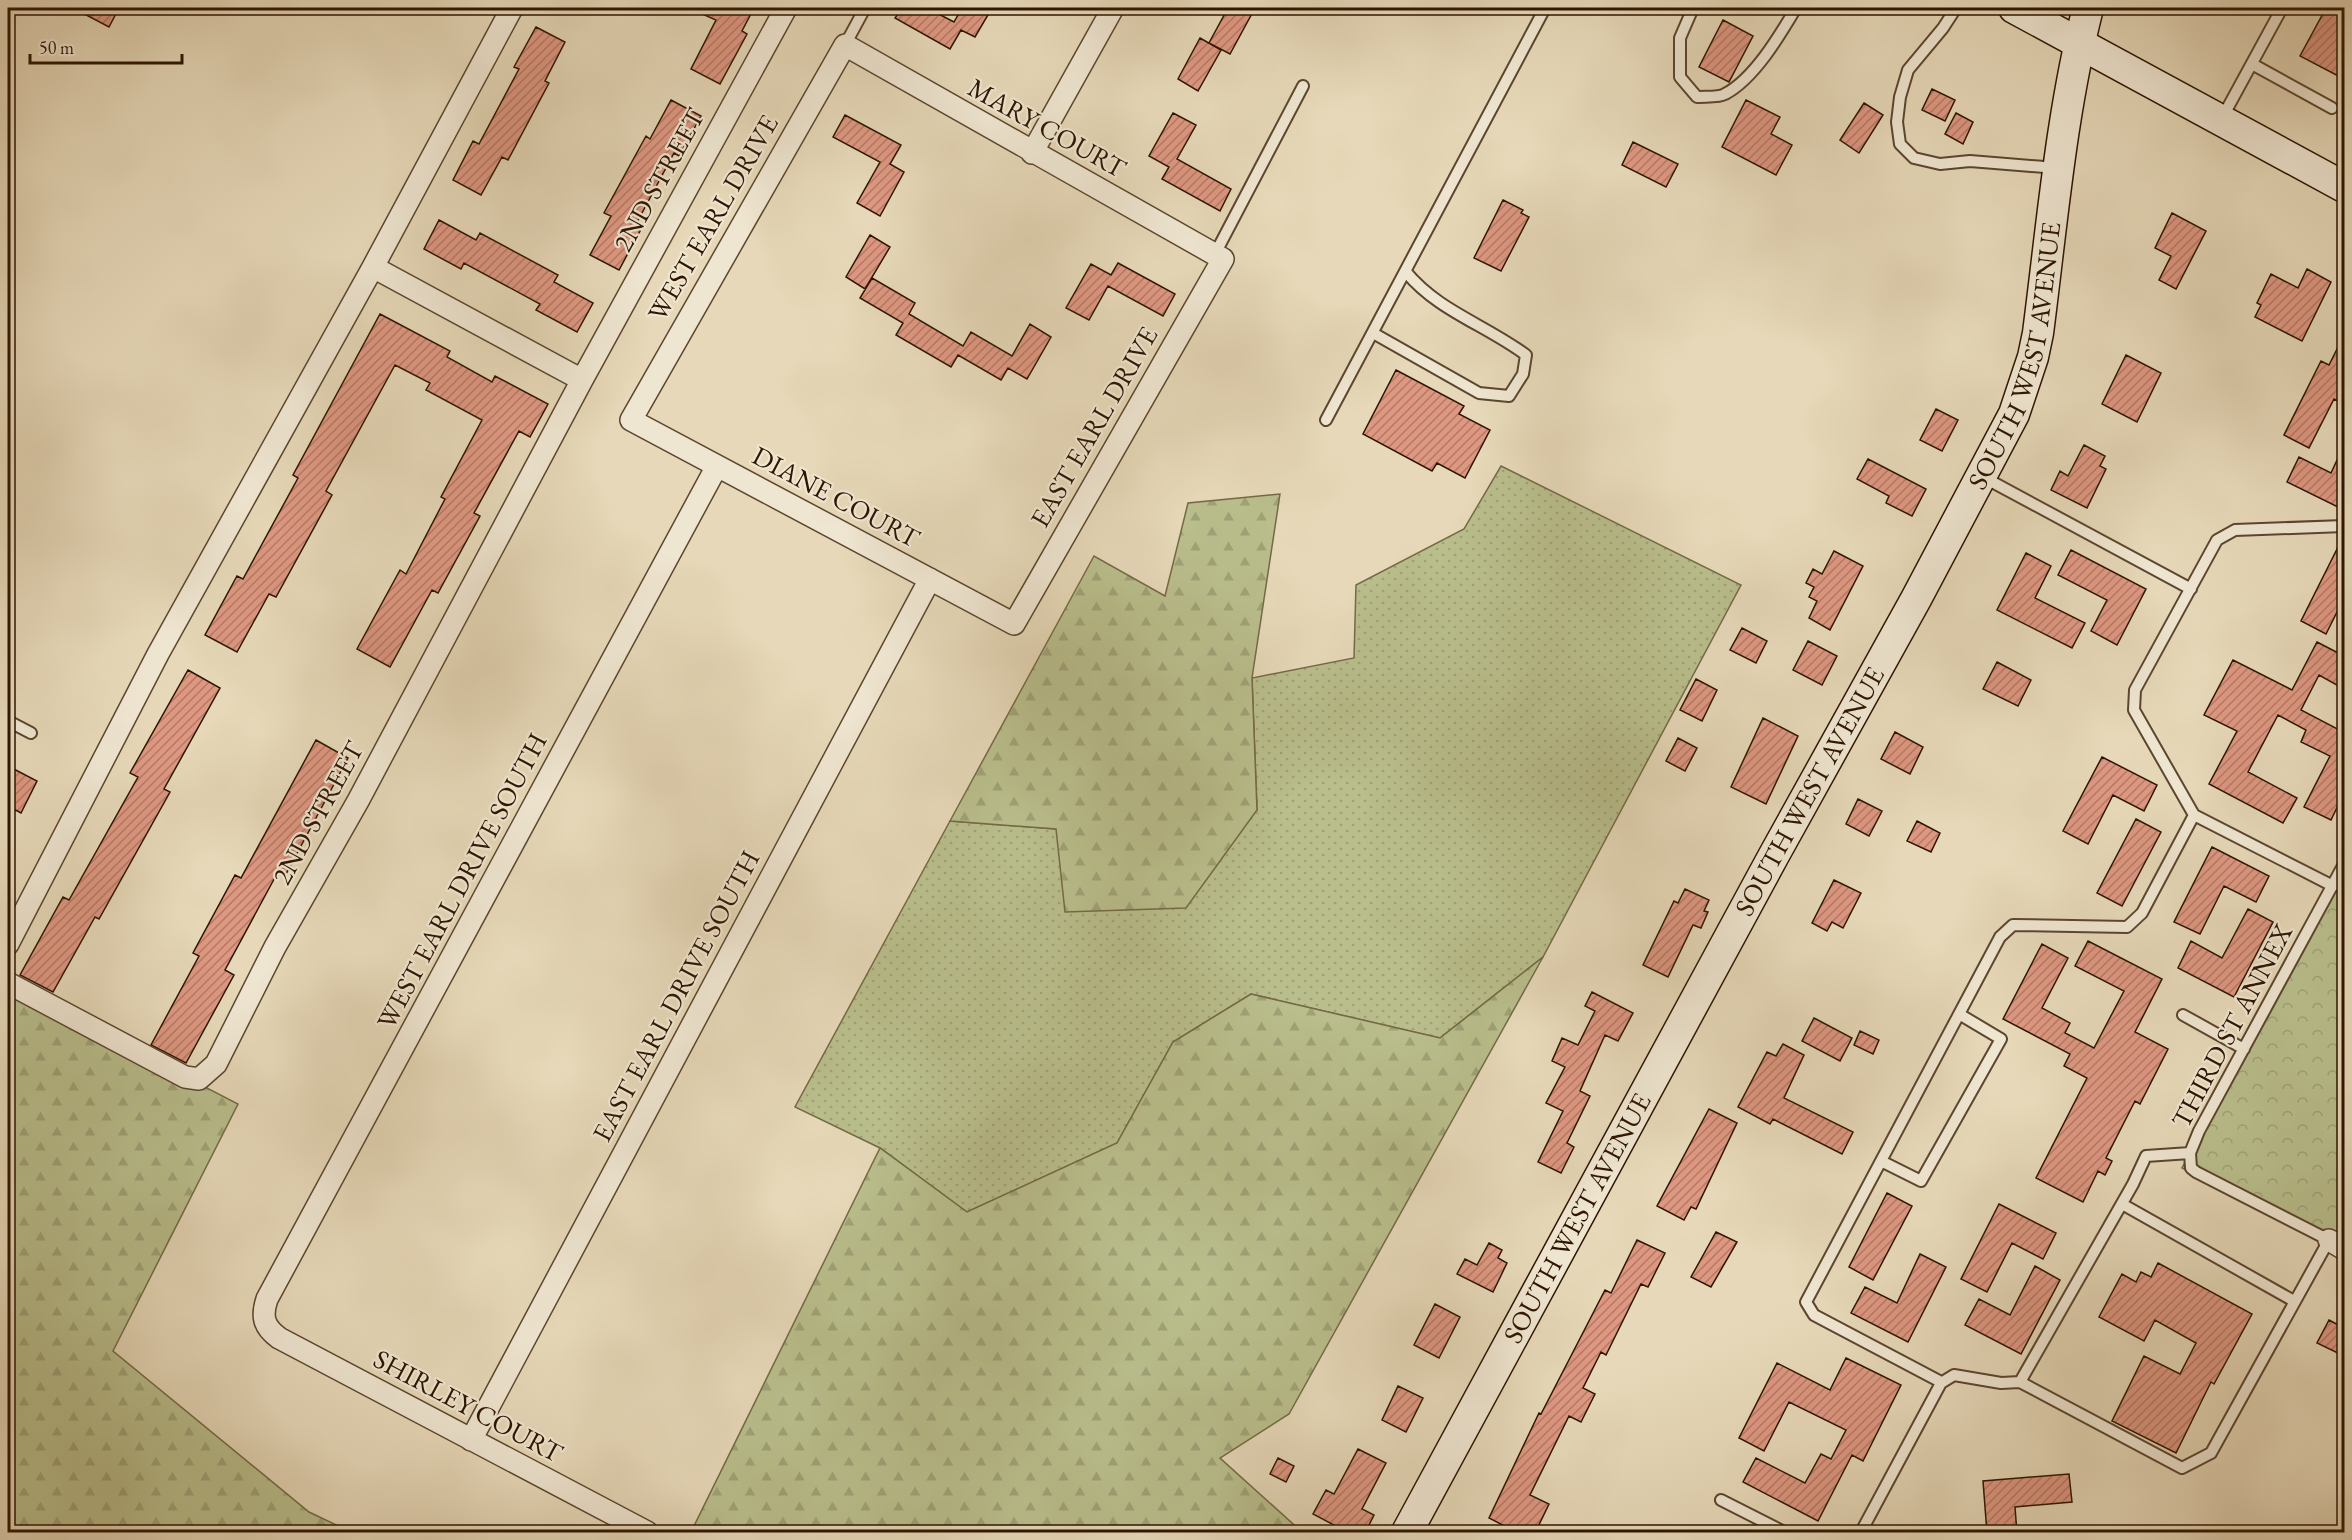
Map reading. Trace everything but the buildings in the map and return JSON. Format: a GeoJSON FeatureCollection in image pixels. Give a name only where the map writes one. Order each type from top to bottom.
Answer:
{"type":"FeatureCollection","features":[{"type":"Feature","properties":{"kind":"street"},"geometry":{"type":"LineString","coordinates":[[8,944],[163,644],[373,267],[512,8]]}},
{"type":"Feature","properties":{"kind":"street","name":"2ND STREET"},"geometry":{"type":"LineString","coordinates":[[8,984],[185,1077],[199,1079],[216,1064],[275,947],[358,801],[582,380],[786,8]]}},
{"type":"Feature","properties":{"kind":"street"},"geometry":{"type":"LineString","coordinates":[[1032,153],[1113,8]]}},
{"type":"Feature","properties":{"kind":"street"},"geometry":{"type":"LineString","coordinates":[[2014,8],[2344,187]]}},
{"type":"Feature","properties":{"kind":"street","name":"SOUTH WEST AVENUE"},"geometry":{"type":"LineString","coordinates":[[1407,1533],[1916,599],[2013,414],[2033,357],[2038,333],[2059,168],[2079,43],[2088,8]]}},
{"type":"Feature","properties":{"kind":"street","name":"MARY COURT"},"geometry":{"type":"LineString","coordinates":[[845,45],[1219,257]]}},
{"type":"Feature","properties":{"kind":"street","name":"WEST EARL DRIVE"},"geometry":{"type":"LineString","coordinates":[[631,420],[845,45]]}},
{"type":"Feature","properties":{"kind":"street","name":"EAST EARL DRIVE"},"geometry":{"type":"LineString","coordinates":[[1014,624],[1219,257]]}},
{"type":"Feature","properties":{"kind":"street"},"geometry":{"type":"LineString","coordinates":[[373,267],[582,380]]}},
{"type":"Feature","properties":{"kind":"street","name":"DIANE COURT"},"geometry":{"type":"LineString","coordinates":[[631,420],[1014,624]]}},
{"type":"Feature","properties":{"kind":"street","name":"WEST EARL DRIVE SOUTH"},"geometry":{"type":"LineString","coordinates":[[265,1324],[264,1311],[267,1299],[717,466]]}},
{"type":"Feature","properties":{"kind":"street","name":"EAST EARL DRIVE SOUTH"},"geometry":{"type":"LineString","coordinates":[[471,1440],[930,579]]}},
{"type":"Feature","properties":{"kind":"street","name":"SHIRLEY COURT"},"geometry":{"type":"LineString","coordinates":[[265,1324],[279,1338],[647,1533]]}},
{"type":"Feature","properties":{"kind":"lane"},"geometry":{"type":"LineString","coordinates":[[845,45],[865,8]]}},
{"type":"Feature","properties":{"kind":"lane"},"geometry":{"type":"LineString","coordinates":[[1326,420],[1545,8]]}},
{"type":"Feature","properties":{"kind":"lane"},"geometry":{"type":"LineString","coordinates":[[1693,8],[1680,38],[1680,77],[1697,97],[1724,95],[1754,71],[1796,8]]}},
{"type":"Feature","properties":{"kind":"lane"},"geometry":{"type":"LineString","coordinates":[[1956,8],[1943,28],[1908,70],[1900,97],[1897,122],[1900,144],[1914,158],[1940,164],[1970,161],[2059,168]]}},
{"type":"Feature","properties":{"kind":"lane"},"geometry":{"type":"LineString","coordinates":[[2221,120],[2283,8]]}},
{"type":"Feature","properties":{"kind":"lane"},"geometry":{"type":"LineString","coordinates":[[2252,64],[2332,108]]}},
{"type":"Feature","properties":{"kind":"lane"},"geometry":{"type":"LineString","coordinates":[[1219,257],[1303,86]]}},
{"type":"Feature","properties":{"kind":"lane"},"geometry":{"type":"LineString","coordinates":[[1373,333],[1479,393],[1509,396],[1523,374],[1526,355],[1514,345],[1456,315],[1419,288],[1406,272]]}},
{"type":"Feature","properties":{"kind":"lane"},"geometry":{"type":"LineString","coordinates":[[1980,476],[2190,590]]}},
{"type":"Feature","properties":{"kind":"lane"},"geometry":{"type":"LineString","coordinates":[[2333,886],[2194,815],[2134,710],[2135,690],[2217,540],[2235,530],[2344,526]]}},
{"type":"Feature","properties":{"kind":"lane"},"geometry":{"type":"LineString","coordinates":[[8,721],[31,734]]}},
{"type":"Feature","properties":{"kind":"lane"},"geometry":{"type":"LineString","coordinates":[[1941,1382],[1814,1315],[1806,1302],[2000,937],[2013,925],[2127,927],[2142,913],[2194,815]]}},
{"type":"Feature","properties":{"kind":"lane","name":"THIRD ST ANNEX"},"geometry":{"type":"LineString","coordinates":[[2337,1245],[2196,1172],[2191,1168],[2190,1153],[2344,864]]}},
{"type":"Feature","properties":{"kind":"lane"},"geometry":{"type":"LineString","coordinates":[[1881,1161],[1922,1181],[2001,1039],[1959,1014]]}},
{"type":"Feature","properties":{"kind":"lane"},"geometry":{"type":"LineString","coordinates":[[2183,1015],[2244,1049]]}},
{"type":"Feature","properties":{"kind":"lane"},"geometry":{"type":"LineString","coordinates":[[2020,1382],[2122,1204],[2146,1156],[2190,1153]]}},
{"type":"Feature","properties":{"kind":"lane"},"geometry":{"type":"LineString","coordinates":[[2122,1204],[2294,1301]]}},
{"type":"Feature","properties":{"kind":"lane"},"geometry":{"type":"LineString","coordinates":[[1861,1533],[1941,1382],[1954,1375],[2001,1383],[2020,1382],[2182,1468],[2211,1453],[2294,1301],[2337,1245]]}},
{"type":"Feature","properties":{"kind":"lane"},"geometry":{"type":"LineString","coordinates":[[1721,1500],[1784,1533]]}},
{"type":"Feature","properties":{"kind":"green space"},"geometry":{"type":"Polygon","coordinates":[[[1501,466],[1741,585],[1543,957],[1440,1038],[1251,994],[1173,1042],[1117,1143],[967,1212],[880,1148],[795,1107],[950,821],[1057,829],[1257,810],[1252,678],[1354,658],[1356,585],[1464,529],[1501,466]]]}},
{"type":"Feature","properties":{"kind":"green space"},"geometry":{"type":"Polygon","coordinates":[[[1280,494],[1252,678],[1257,810],[1186,908],[1065,912],[1056,829],[950,821],[1094,556],[1165,596],[1188,503],[1280,494]]]}},
{"type":"Feature","properties":{"kind":"green space"},"geometry":{"type":"Polygon","coordinates":[[[2344,867],[2344,1255],[2182,1168],[2344,867]]]}},
{"type":"Feature","properties":{"kind":"green space"},"geometry":{"type":"Polygon","coordinates":[[[1543,957],[1289,1414],[1220,1458],[1302,1532],[691,1532],[880,1148],[967,1212],[1117,1143],[1173,1042],[1251,994],[1440,1038],[1543,957]]]}},
{"type":"Feature","properties":{"kind":"green space"},"geometry":{"type":"Polygon","coordinates":[[[8,985],[238,1104],[113,1351],[309,1512],[351,1532],[8,1532],[8,985]]]}}]}
